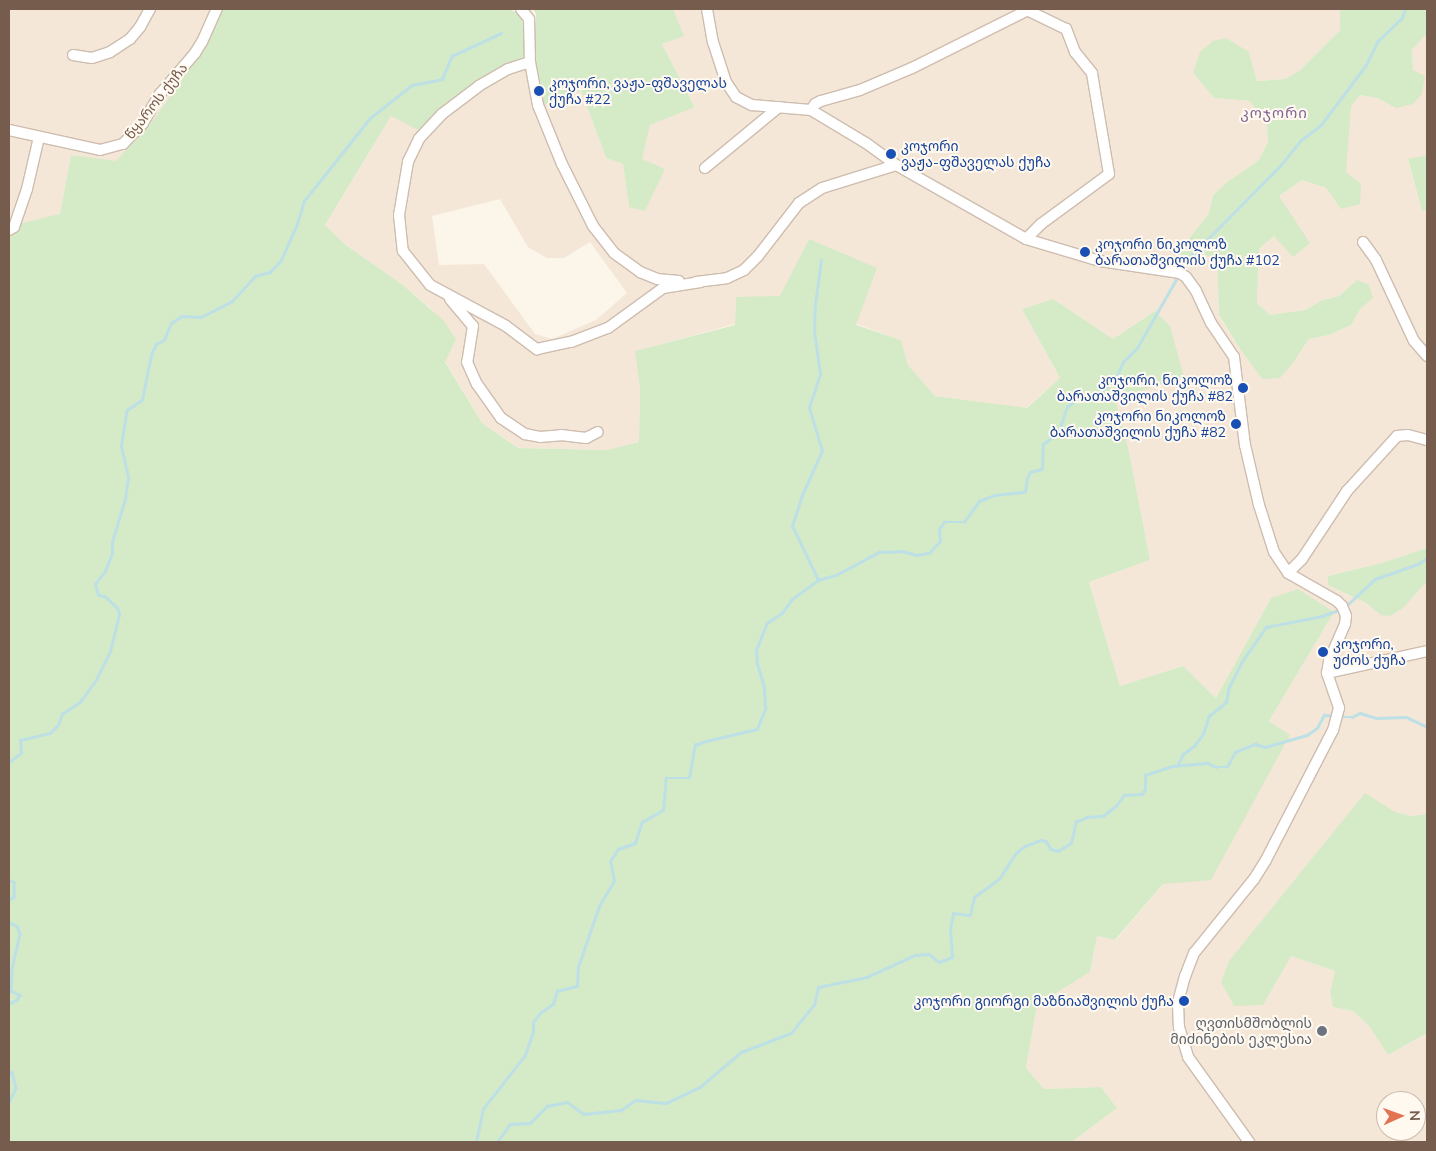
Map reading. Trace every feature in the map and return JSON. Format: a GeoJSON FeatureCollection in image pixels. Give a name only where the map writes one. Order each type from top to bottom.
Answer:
{"type":"FeatureCollection","features":[{"type":"Feature","properties":{"kind":"street"},"geometry":{"type":"LineString","coordinates":[[72,55],[92,58],[110,52],[130,39],[140,27],[150,9]]}},
{"type":"Feature","properties":{"kind":"street","name":"წყაროს ქუჩა"},"geometry":{"type":"LineString","coordinates":[[9,130],[100,150],[123,144],[143,122],[160,94],[195,53],[217,9]]}},
{"type":"Feature","properties":{"kind":"street"},"geometry":{"type":"LineString","coordinates":[[521,9],[529,19],[530,62],[538,105],[549,135],[582,206],[602,239],[614,252],[640,272],[657,279],[701,282]]}},
{"type":"Feature","properties":{"kind":"street"},"geometry":{"type":"LineString","coordinates":[[707,9],[713,42],[726,82],[736,97],[752,105],[811,110],[866,142],[896,165],[1026,238],[1109,263],[1173,270],[1186,277],[1196,291],[1211,323],[1234,357],[1244,446],[1259,505],[1274,552],[1288,573],[1337,601],[1342,606],[1346,616],[1345,624],[1333,649],[1327,673],[1339,708],[1333,730],[1306,779],[1266,860],[1254,879],[1194,953],[1184,976],[1178,1002],[1179,1027],[1188,1057],[1249,1142]]}},
{"type":"Feature","properties":{"kind":"street"},"geometry":{"type":"LineString","coordinates":[[811,110],[815,104],[821,101],[860,90],[903,72],[1028,9],[1066,29],[1075,52],[1092,73],[1108,174],[1041,224],[1026,238]]}},
{"type":"Feature","properties":{"kind":"street"},"geometry":{"type":"LineString","coordinates":[[530,62],[508,69],[442,114],[419,139],[408,162],[399,215],[403,251],[430,285],[506,326],[537,348],[571,342],[608,328],[663,288],[736,275],[758,256],[799,203],[822,188],[896,165]]}},
{"type":"Feature","properties":{"kind":"street"},"geometry":{"type":"LineString","coordinates":[[705,168],[779,107]]}},
{"type":"Feature","properties":{"kind":"street"},"geometry":{"type":"LineString","coordinates":[[9,230],[14,227],[27,190],[39,137]]}},
{"type":"Feature","properties":{"kind":"street"},"geometry":{"type":"LineString","coordinates":[[1363,242],[1376,260],[1414,341],[1427,356]]}},
{"type":"Feature","properties":{"kind":"street"},"geometry":{"type":"LineString","coordinates":[[447,295],[473,326],[467,362],[477,384],[501,418],[525,434],[540,437],[561,435],[586,438],[598,432]]}},
{"type":"Feature","properties":{"kind":"street"},"geometry":{"type":"LineString","coordinates":[[1288,573],[1302,559],[1347,491],[1397,436],[1408,435],[1427,440]]}},
{"type":"Feature","properties":{"kind":"street"},"geometry":{"type":"LineString","coordinates":[[1327,673],[1427,651]]}},
{"type":"Feature","properties":{"kind":"shaded area"},"geometry":{"type":"Polygon","coordinates":[[[9,9],[222,9],[199,55],[149,126],[116,162],[71,155],[60,215],[22,223],[9,238],[9,9]]]}},
{"type":"Feature","properties":{"kind":"shaded area","name":"კოჯორი"},"geometry":{"type":"Polygon","coordinates":[[[673,9],[1340,9],[1340,30],[1299,71],[1285,79],[1257,81],[1249,52],[1193,73],[1214,98],[1250,101],[1267,125],[1268,142],[1258,161],[1227,182],[1213,195],[1209,213],[1189,239],[1177,248],[1193,260],[1204,255],[1217,258],[1219,316],[1262,379],[1295,360],[1309,339],[1329,335],[1351,325],[1360,309],[1357,280],[1339,296],[1323,300],[1305,310],[1270,315],[1257,303],[1259,249],[1274,236],[1279,196],[1302,180],[1326,188],[1341,209],[1350,106],[1360,95],[1377,98],[1396,108],[1413,70],[1412,50],[1427,33],[1427,155],[1408,160],[1422,211],[1427,210],[1427,548],[1382,563],[1328,576],[1328,585],[1366,603],[1381,614],[1427,581],[1427,814],[1412,816],[1395,812],[1365,794],[1291,956],[1335,971],[1330,992],[1333,1007],[1353,1011],[1369,1026],[1388,1055],[1427,1033],[1427,1142],[1072,1142],[1117,1108],[1101,1087],[1044,1089],[1026,1068],[1037,1005],[1090,972],[1097,936],[1116,940],[1289,735],[1269,721],[1334,612],[1271,598],[1216,698],[1183,666],[1120,686],[1089,582],[1150,560],[1129,451],[1114,399],[1155,311],[1113,339],[1053,299],[1022,309],[1060,378],[1026,408],[935,396],[908,365],[901,340],[780,297],[736,298],[735,324],[636,351],[640,389],[639,442],[606,450],[518,448],[482,423],[445,361],[456,339],[429,307],[403,285],[347,246],[325,225],[391,116],[525,50],[581,90],[606,158],[623,164],[629,207],[650,125],[695,106],[662,44],[683,36],[673,9]],[[500,199],[432,216],[439,265],[484,264],[535,334],[552,339],[596,320],[627,293],[590,242],[564,258],[547,258],[528,247],[500,199]]]}},
{"type":"Feature","properties":{"kind":"green space"},"geometry":{"type":"Polygon","coordinates":[[[222,9],[510,9],[520,15],[525,28],[525,56],[462,94],[420,131],[391,116],[325,225],[347,246],[403,285],[444,321],[456,339],[445,362],[482,423],[518,448],[606,450],[639,442],[640,389],[635,351],[735,325],[736,297],[780,296],[809,239],[877,268],[856,325],[901,340],[908,365],[935,396],[1027,408],[1060,378],[1022,309],[1053,299],[1113,339],[1155,311],[1170,326],[1184,377],[1115,399],[1129,451],[1150,560],[1089,582],[1120,686],[1183,666],[1216,698],[1271,598],[1298,589],[1334,612],[1269,721],[1290,735],[1211,880],[1163,884],[1115,940],[1097,936],[1090,972],[1037,1005],[1026,1068],[1044,1089],[1101,1087],[1117,1108],[1072,1142],[9,1142],[9,238],[22,223],[60,214],[71,155],[116,161],[149,126],[199,55],[222,9]]]}},
{"type":"Feature","properties":{"kind":"green space"},"geometry":{"type":"Polygon","coordinates":[[[533,9],[673,9],[684,36],[662,44],[695,107],[650,125],[642,159],[665,169],[645,211],[629,207],[623,164],[606,158],[581,90],[543,105],[534,63],[533,50],[536,14],[533,9]]]}},
{"type":"Feature","properties":{"kind":"green space"},"geometry":{"type":"Polygon","coordinates":[[[1340,9],[1427,9],[1427,33],[1412,50],[1413,70],[1425,76],[1422,94],[1413,104],[1396,108],[1377,98],[1360,95],[1351,106],[1346,172],[1361,184],[1360,204],[1341,209],[1326,188],[1302,180],[1279,196],[1310,243],[1293,257],[1274,236],[1259,249],[1257,303],[1270,315],[1305,310],[1323,300],[1339,296],[1357,280],[1369,285],[1373,298],[1360,309],[1351,325],[1329,335],[1309,339],[1280,378],[1262,379],[1240,349],[1219,315],[1217,258],[1204,255],[1193,260],[1184,260],[1176,248],[1189,239],[1209,213],[1213,195],[1227,182],[1258,161],[1268,142],[1267,125],[1250,101],[1214,98],[1193,73],[1200,52],[1213,41],[1226,38],[1249,52],[1257,81],[1285,79],[1299,71],[1340,30],[1340,9]]]}},
{"type":"Feature","properties":{"kind":"green space"},"geometry":{"type":"Polygon","coordinates":[[[1427,155],[1427,210],[1422,211],[1408,159],[1427,155]]]}},
{"type":"Feature","properties":{"kind":"green space"},"geometry":{"type":"Polygon","coordinates":[[[1427,548],[1427,581],[1403,608],[1390,616],[1381,615],[1366,603],[1328,585],[1328,576],[1382,563],[1427,548]]]}},
{"type":"Feature","properties":{"kind":"green space"},"geometry":{"type":"Polygon","coordinates":[[[1365,793],[1395,812],[1412,816],[1427,814],[1427,1033],[1388,1055],[1369,1026],[1353,1011],[1333,1007],[1330,992],[1335,971],[1291,956],[1263,1005],[1234,1006],[1221,982],[1229,961],[1365,793]]]}},
{"type":"Feature","properties":{"kind":"waterway"},"geometry":{"type":"LineString","coordinates":[[1181,271],[1189,258],[1280,166],[1301,140],[1321,125],[1366,65],[1377,42],[1402,18],[1405,9]]}},
{"type":"Feature","properties":{"kind":"waterway"},"geometry":{"type":"LineString","coordinates":[[9,762],[21,753],[20,740],[50,733],[58,725],[62,714],[80,702],[96,680],[110,651],[119,614],[117,608],[105,597],[98,595],[95,584],[105,571],[112,554],[112,542],[125,499],[128,477],[121,446],[127,410],[142,400],[151,355],[156,344],[164,340],[171,323],[182,316],[201,317],[232,301],[255,276],[270,272],[281,260],[297,224],[304,201],[370,118],[412,85],[442,79],[452,56],[501,33]]}},
{"type":"Feature","properties":{"kind":"waterway"},"geometry":{"type":"LineString","coordinates":[[818,580],[792,526],[803,493],[822,451],[809,408],[820,374],[814,331],[815,305],[821,260]]}},
{"type":"Feature","properties":{"kind":"waterway"},"geometry":{"type":"LineString","coordinates":[[476,1142],[483,1109],[525,1055],[533,1032],[533,1022],[540,1013],[553,1004],[557,991],[577,986],[578,967],[599,906],[614,881],[610,861],[618,849],[635,843],[642,822],[663,810],[666,778],[689,778],[695,745],[757,729],[765,709],[764,687],[757,664],[756,650],[767,623],[782,613],[792,599],[818,580],[836,575],[879,552],[903,551],[916,555],[929,553],[940,541],[939,529],[944,522],[964,522],[979,501],[995,495],[1025,492],[1030,472],[1042,469],[1043,444],[1058,433],[1067,407],[1078,398],[1101,391],[1115,380],[1123,362],[1137,348],[1178,276]]}},
{"type":"Feature","properties":{"kind":"waterway"},"geometry":{"type":"LineString","coordinates":[[1346,606],[1375,579],[1418,564],[1427,558]]}},
{"type":"Feature","properties":{"kind":"waterway"},"geometry":{"type":"LineString","coordinates":[[1177,766],[1183,754],[1194,746],[1203,734],[1209,716],[1226,702],[1229,687],[1241,663],[1266,627],[1322,616],[1341,609]]}},
{"type":"Feature","properties":{"kind":"waterway"},"geometry":{"type":"LineString","coordinates":[[1340,717],[1352,717],[1360,713],[1376,718],[1406,717],[1427,727]]}},
{"type":"Feature","properties":{"kind":"waterway"},"geometry":{"type":"LineString","coordinates":[[497,1142],[510,1124],[530,1123],[547,1106],[567,1102],[584,1114],[621,1110],[636,1100],[666,1103],[700,1087],[741,1052],[791,1033],[814,1005],[818,987],[867,977],[915,955],[929,954],[939,962],[952,957],[950,929],[953,913],[970,915],[974,897],[999,879],[1016,853],[1025,846],[1041,840],[1046,841],[1051,849],[1058,851],[1071,843],[1076,822],[1087,817],[1103,816],[1116,806],[1124,795],[1142,794],[1145,789],[1145,775],[1172,766],[1208,763],[1216,767],[1227,767],[1235,752],[1255,744],[1265,747],[1307,735],[1317,728],[1324,715],[1335,716]]}},
{"type":"Feature","properties":{"kind":"waterway"},"geometry":{"type":"LineString","coordinates":[[9,880],[14,882],[14,897],[9,900]]}},
{"type":"Feature","properties":{"kind":"waterway"},"geometry":{"type":"LineString","coordinates":[[9,922],[17,926],[20,934],[12,968],[11,991],[20,995],[17,1000],[9,1004]]}},
{"type":"Feature","properties":{"kind":"waterway"},"geometry":{"type":"LineString","coordinates":[[9,1073],[12,1072],[16,1088],[9,1103]]}},
{"type":"Feature","properties":{"kind":"place","name":"კოჯორი, ვაჟა-ფშაველას ქუჩა #22"},"geometry":{"type":"Point","coordinates":[539,91]}},
{"type":"Feature","properties":{"kind":"place","name":"კოჯორი ვაჟა-ფშაველას ქუჩა"},"geometry":{"type":"Point","coordinates":[891,154]}},
{"type":"Feature","properties":{"kind":"place","name":"კოჯორი ნიკოლოზ ბარათაშვილის ქუჩა #102"},"geometry":{"type":"Point","coordinates":[1085,252]}},
{"type":"Feature","properties":{"kind":"place","name":"კოჯორი, ნიკოლოზ ბარათაშვილის ქუჩა #82"},"geometry":{"type":"Point","coordinates":[1243,388]}},
{"type":"Feature","properties":{"kind":"place","name":"კოჯორი ნიკოლოზ ბარათაშვილის ქუჩა #82"},"geometry":{"type":"Point","coordinates":[1236,424]}},
{"type":"Feature","properties":{"kind":"place","name":"კოჯორი, უძოს ქუჩა"},"geometry":{"type":"Point","coordinates":[1323,652]}},
{"type":"Feature","properties":{"kind":"place","name":"კოჯორი გიორგი მაზნიაშვილის ქუჩა"},"geometry":{"type":"Point","coordinates":[1184,1001]}},
{"type":"Feature","properties":{"kind":"place","name":"ღვთისმშობლის მიძინების ეკლესია"},"geometry":{"type":"Point","coordinates":[1322,1031]}},
{"type":"Feature","properties":{"kind":"district","name":"კოჯორი"},"geometry":{"type":"Point","coordinates":[1274,113]}}]}
